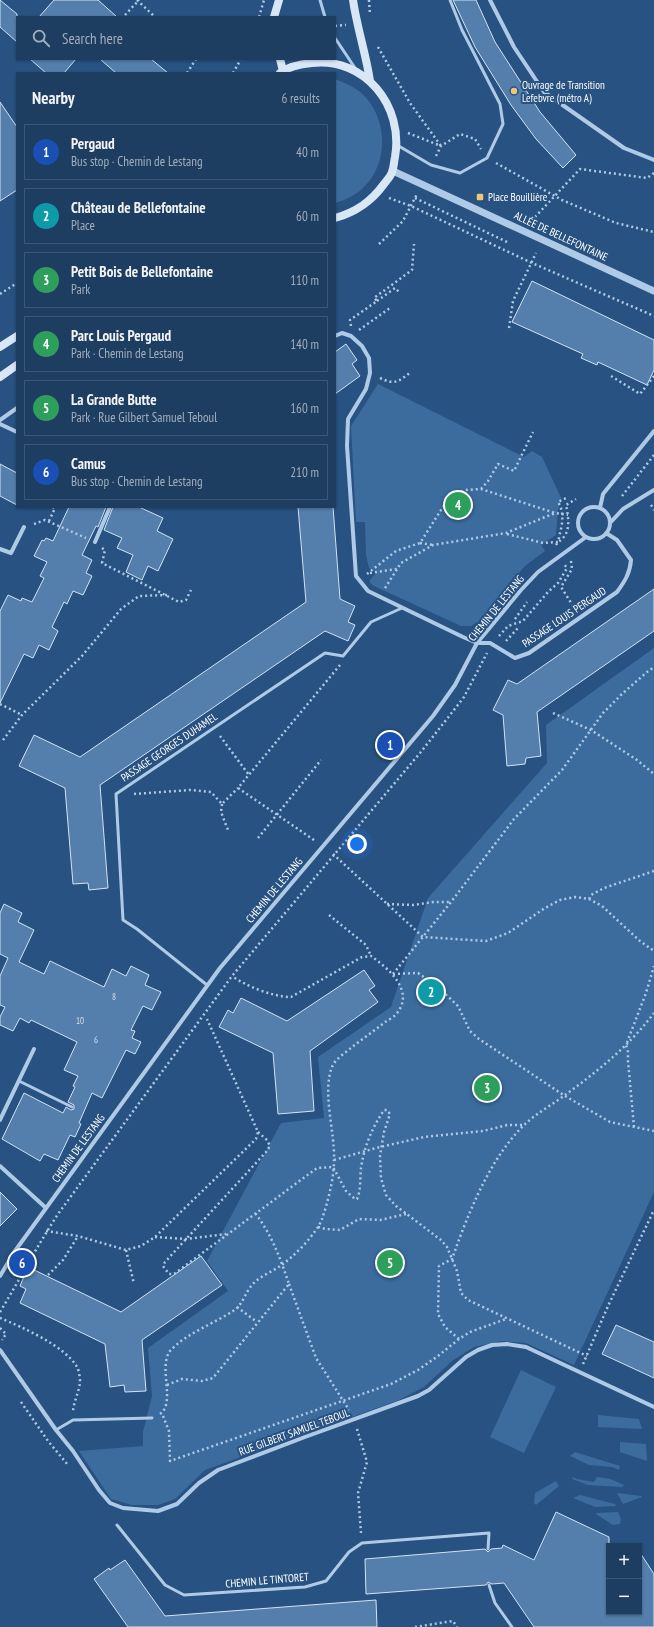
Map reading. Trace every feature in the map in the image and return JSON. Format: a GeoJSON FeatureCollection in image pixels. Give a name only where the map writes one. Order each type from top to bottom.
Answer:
{"type":"FeatureCollection","features":[{"type":"Feature","properties":{"kind":"main road"},"geometry":{"type":"LineString","coordinates":[[274,16],[278,0]]}},
{"type":"Feature","properties":{"kind":"main road"},"geometry":{"type":"LineString","coordinates":[[353,0],[356,24],[366,57],[370,81]]}},
{"type":"Feature","properties":{"kind":"main road"},"geometry":{"type":"LineString","coordinates":[[280,60],[281,72],[301,64],[318,62],[339,65],[358,73],[370,81],[382,95],[391,110],[396,128],[397,145],[392,171],[377,194],[364,205],[349,214],[336,218]]}},
{"type":"Feature","properties":{"kind":"main road"},"geometry":{"type":"LineString","coordinates":[[0,347],[16,337]]}},
{"type":"Feature","properties":{"kind":"main road"},"geometry":{"type":"LineString","coordinates":[[0,377],[16,366]]}},
{"type":"Feature","properties":{"kind":"street"},"geometry":{"type":"LineString","coordinates":[[490,0],[514,47],[544,92],[620,146],[654,160]]}},
{"type":"Feature","properties":{"kind":"street","name":"ALLÉE DE BELLEFONTAINE"},"geometry":{"type":"LineString","coordinates":[[392,171],[654,291]]}},
{"type":"Feature","properties":{"kind":"street"},"geometry":{"type":"LineString","coordinates":[[336,336],[342,333],[351,336],[362,346],[369,358],[370,373],[366,389],[348,419],[347,446],[356,576],[360,580]]}},
{"type":"Feature","properties":{"kind":"street"},"geometry":{"type":"LineString","coordinates":[[0,420],[16,409]]}},
{"type":"Feature","properties":{"kind":"street"},"geometry":{"type":"LineString","coordinates":[[0,424],[16,432]]}},
{"type":"Feature","properties":{"kind":"street"},"geometry":{"type":"LineString","coordinates":[[600,508],[603,494],[654,431]]}},
{"type":"Feature","properties":{"kind":"street"},"geometry":{"type":"LineString","coordinates":[[610,522],[606,512],[595,507],[587,508],[579,515],[577,522],[581,533],[586,537],[596,539],[606,533],[610,522],[623,509],[654,490]]}},
{"type":"Feature","properties":{"kind":"street"},"geometry":{"type":"LineString","coordinates":[[95,542],[110,508]]}},
{"type":"Feature","properties":{"kind":"street"},"geometry":{"type":"LineString","coordinates":[[0,549],[11,553],[24,528]]}},
{"type":"Feature","properties":{"kind":"street","name":"PASSAGE LOUIS PERGAUD"},"geometry":{"type":"LineString","coordinates":[[360,580],[368,591],[477,643],[490,643],[515,658],[529,653],[617,592],[626,580],[630,570],[631,560],[617,540],[606,533]]}},
{"type":"Feature","properties":{"kind":"street","name":"CHEMIN DE LESTANG"},"geometry":{"type":"LineString","coordinates":[[0,1276],[15,1251],[207,985],[446,700],[456,685],[477,643],[538,572],[586,537]]}},
{"type":"Feature","properties":{"kind":"street"},"geometry":{"type":"LineString","coordinates":[[0,1120],[34,1049]]}},
{"type":"Feature","properties":{"kind":"street"},"geometry":{"type":"LineString","coordinates":[[0,1166],[46,1208]]}},
{"type":"Feature","properties":{"kind":"street","name":"RUE GILBERT SAMUEL TEBOUL"},"geometry":{"type":"LineString","coordinates":[[0,1350],[56,1430],[73,1451],[99,1490],[110,1503],[123,1508],[158,1511],[177,1504],[199,1483],[218,1470],[418,1396],[441,1380],[466,1357],[478,1350],[492,1345],[507,1344],[526,1347],[654,1407]]}},
{"type":"Feature","properties":{"kind":"lane"},"geometry":{"type":"LineString","coordinates":[[320,0],[325,16]]}},
{"type":"Feature","properties":{"kind":"lane"},"geometry":{"type":"LineString","coordinates":[[397,145],[431,165],[460,172],[487,158],[503,124],[500,104],[462,30],[450,0]]}},
{"type":"Feature","properties":{"kind":"lane"},"geometry":{"type":"LineString","coordinates":[[336,40],[358,73]]}},
{"type":"Feature","properties":{"kind":"lane"},"geometry":{"type":"LineString","coordinates":[[343,656],[371,622],[402,608]]}},
{"type":"Feature","properties":{"kind":"lane","name":"PASSAGE GEORGES DUHAMEL"},"geometry":{"type":"LineString","coordinates":[[207,985],[137,929],[123,920],[116,794],[325,653],[343,656]]}},
{"type":"Feature","properties":{"kind":"lane"},"geometry":{"type":"LineString","coordinates":[[19,1081],[72,1107]]}},
{"type":"Feature","properties":{"kind":"lane"},"geometry":{"type":"LineString","coordinates":[[56,1430],[73,1420],[152,1418]]}},
{"type":"Feature","properties":{"kind":"lane","name":"CHEMIN LE TINTORET"},"geometry":{"type":"LineString","coordinates":[[117,1525],[165,1585],[184,1595],[305,1587],[326,1581],[349,1552],[362,1543]]}},
{"type":"Feature","properties":{"kind":"lane"},"geometry":{"type":"LineString","coordinates":[[362,1543],[489,1533],[488,1549]]}},
{"type":"Feature","properties":{"kind":"lane"},"geometry":{"type":"LineString","coordinates":[[489,1585],[495,1603],[512,1627]]}},
{"type":"Feature","properties":{"kind":"path"},"geometry":{"type":"LineString","coordinates":[[126,15],[138,0],[154,16]]}},
{"type":"Feature","properties":{"kind":"path"},"geometry":{"type":"LineString","coordinates":[[259,16],[264,0]]}},
{"type":"Feature","properties":{"kind":"path"},"geometry":{"type":"LineString","coordinates":[[370,0],[370,16]]}},
{"type":"Feature","properties":{"kind":"path"},"geometry":{"type":"LineString","coordinates":[[376,42],[378,49],[410,103],[441,146]]}},
{"type":"Feature","properties":{"kind":"path"},"geometry":{"type":"LineString","coordinates":[[188,72],[195,60]]}},
{"type":"Feature","properties":{"kind":"path"},"geometry":{"type":"LineString","coordinates":[[234,72],[240,60]]}},
{"type":"Feature","properties":{"kind":"path"},"geometry":{"type":"LineString","coordinates":[[396,128],[441,146]]}},
{"type":"Feature","properties":{"kind":"path"},"geometry":{"type":"LineString","coordinates":[[441,146],[460,134],[475,139],[487,158],[554,196],[616,223],[654,232]]}},
{"type":"Feature","properties":{"kind":"path"},"geometry":{"type":"LineString","coordinates":[[536,217],[580,169],[646,178],[654,174]]}},
{"type":"Feature","properties":{"kind":"path"},"geometry":{"type":"LineString","coordinates":[[377,194],[411,206],[532,263],[654,316]]}},
{"type":"Feature","properties":{"kind":"path"},"geometry":{"type":"LineString","coordinates":[[415,198],[507,242]]}},
{"type":"Feature","properties":{"kind":"path"},"geometry":{"type":"LineString","coordinates":[[379,244],[403,221],[411,206]]}},
{"type":"Feature","properties":{"kind":"path"},"geometry":{"type":"LineString","coordinates":[[376,302],[374,298],[412,270],[414,244]]}},
{"type":"Feature","properties":{"kind":"path"},"geometry":{"type":"LineString","coordinates":[[509,328],[513,301],[536,253]]}},
{"type":"Feature","properties":{"kind":"path"},"geometry":{"type":"LineString","coordinates":[[0,294],[16,284]]}},
{"type":"Feature","properties":{"kind":"path"},"geometry":{"type":"LineString","coordinates":[[351,336],[352,327],[350,320],[395,288],[399,292]]}},
{"type":"Feature","properties":{"kind":"path"},"geometry":{"type":"LineString","coordinates":[[361,328],[390,308]]}},
{"type":"Feature","properties":{"kind":"path"},"geometry":{"type":"LineString","coordinates":[[389,382],[399,382],[411,372]]}},
{"type":"Feature","properties":{"kind":"path"},"geometry":{"type":"LineString","coordinates":[[611,376],[640,394],[654,376]]}},
{"type":"Feature","properties":{"kind":"path"},"geometry":{"type":"LineString","coordinates":[[481,489],[488,481],[498,464],[514,471],[533,432]]}},
{"type":"Feature","properties":{"kind":"path"},"geometry":{"type":"LineString","coordinates":[[420,543],[450,496],[465,490],[481,489],[555,513],[568,515]]}},
{"type":"Feature","properties":{"kind":"path"},"geometry":{"type":"LineString","coordinates":[[558,542],[562,527],[563,514],[562,508],[558,502],[566,498]]}},
{"type":"Feature","properties":{"kind":"path"},"geometry":{"type":"LineString","coordinates":[[554,548],[563,538],[567,528],[568,515],[566,505],[576,499]]}},
{"type":"Feature","properties":{"kind":"path"},"geometry":{"type":"LineString","coordinates":[[651,505],[654,510]]}},
{"type":"Feature","properties":{"kind":"path"},"geometry":{"type":"LineString","coordinates":[[49,521],[55,508]]}},
{"type":"Feature","properties":{"kind":"path"},"geometry":{"type":"LineString","coordinates":[[360,580],[396,551],[420,543],[433,545],[506,533],[555,513]]}},
{"type":"Feature","properties":{"kind":"path"},"geometry":{"type":"LineString","coordinates":[[24,528],[45,520],[49,521],[95,542],[105,550],[102,563],[180,602],[186,600],[191,590]]}},
{"type":"Feature","properties":{"kind":"path"},"geometry":{"type":"LineString","coordinates":[[506,533],[543,543],[558,542]]}},
{"type":"Feature","properties":{"kind":"path"},"geometry":{"type":"LineString","coordinates":[[380,597],[401,563],[433,545]]}},
{"type":"Feature","properties":{"kind":"path"},"geometry":{"type":"LineString","coordinates":[[571,561],[572,569],[561,587],[581,616]]}},
{"type":"Feature","properties":{"kind":"path","name":"CHEMIN DE LESTANG"},"geometry":{"type":"LineString","coordinates":[[502,633],[508,626],[523,621],[548,592],[558,583],[567,568]]}},
{"type":"Feature","properties":{"kind":"path"},"geometry":{"type":"LineString","coordinates":[[368,573],[397,569]]}},
{"type":"Feature","properties":{"kind":"path"},"geometry":{"type":"LineString","coordinates":[[3,740],[22,715],[82,656],[121,609],[139,596],[167,595]]}},
{"type":"Feature","properties":{"kind":"path"},"geometry":{"type":"LineString","coordinates":[[505,642],[518,628]]}},
{"type":"Feature","properties":{"kind":"path","name":"CHEMIN DE LESTANG"},"geometry":{"type":"LineString","coordinates":[[0,1312],[46,1231],[232,976],[420,753],[464,696],[486,654]]}},
{"type":"Feature","properties":{"kind":"path"},"geometry":{"type":"LineString","coordinates":[[228,830],[221,812],[222,804],[238,788],[338,668],[343,656]]}},
{"type":"Feature","properties":{"kind":"path"},"geometry":{"type":"LineString","coordinates":[[392,974],[424,937],[514,819],[562,770],[603,713],[622,694],[654,667]]}},
{"type":"Feature","properties":{"kind":"path"},"geometry":{"type":"LineString","coordinates":[[0,704],[22,715]]}},
{"type":"Feature","properties":{"kind":"path"},"geometry":{"type":"LineString","coordinates":[[553,714],[591,730],[637,760],[654,774]]}},
{"type":"Feature","properties":{"kind":"path"},"geometry":{"type":"LineString","coordinates":[[214,727],[249,775]]}},
{"type":"Feature","properties":{"kind":"path"},"geometry":{"type":"LineString","coordinates":[[258,838],[321,760]]}},
{"type":"Feature","properties":{"kind":"path"},"geometry":{"type":"LineString","coordinates":[[238,788],[278,814],[334,854],[424,937],[486,940],[508,933],[545,908],[560,900],[575,897],[589,899],[602,906],[640,941],[654,951]]}},
{"type":"Feature","properties":{"kind":"path"},"geometry":{"type":"LineString","coordinates":[[116,794],[145,795],[190,790],[211,792],[222,804]]}},
{"type":"Feature","properties":{"kind":"path"},"geometry":{"type":"LineString","coordinates":[[589,899],[591,895],[604,888],[654,871]]}},
{"type":"Feature","properties":{"kind":"path"},"geometry":{"type":"LineString","coordinates":[[387,904],[413,905],[433,902],[451,902]]}},
{"type":"Feature","properties":{"kind":"path"},"geometry":{"type":"LineString","coordinates":[[152,1418],[162,1413],[166,1408],[167,1385],[165,1366],[169,1353],[178,1344],[237,1308],[254,1282],[282,1264],[311,1236],[318,1227],[326,1205],[334,1160],[328,1082],[333,1066],[343,1054],[397,1014],[404,1000],[403,990],[392,974],[371,956],[366,945],[329,915]]}},
{"type":"Feature","properties":{"kind":"path"},"geometry":{"type":"LineString","coordinates":[[220,968],[243,984],[282,997],[291,997],[362,957],[371,956]]}},
{"type":"Feature","properties":{"kind":"path"},"geometry":{"type":"LineString","coordinates":[[634,1127],[628,1052],[626,1045],[646,993],[654,966]]}},
{"type":"Feature","properties":{"kind":"path"},"geometry":{"type":"LineString","coordinates":[[392,974],[418,973],[438,987],[458,1006],[470,1031],[479,1039],[565,1096],[610,1122],[654,1131]]}},
{"type":"Feature","properties":{"kind":"path"},"geometry":{"type":"LineString","coordinates":[[459,1339],[444,1327],[438,1314],[439,1266],[452,1259],[467,1216],[484,1183],[511,1140],[524,1125],[597,1071],[626,1045],[654,1013]]}},
{"type":"Feature","properties":{"kind":"path"},"geometry":{"type":"LineString","coordinates":[[208,1019],[258,1132],[267,1140],[270,1146],[165,1262],[163,1266],[169,1274],[174,1274],[318,1168],[333,1167]]}},
{"type":"Feature","properties":{"kind":"path"},"geometry":{"type":"LineString","coordinates":[[333,1167],[346,1191],[355,1199],[358,1199],[365,1150],[370,1136],[381,1115],[384,1110],[387,1110],[390,1114],[381,1146],[380,1156],[381,1178],[386,1195],[396,1206],[441,1240],[447,1247],[457,1272],[461,1293],[468,1300],[587,1356]]}},
{"type":"Feature","properties":{"kind":"path"},"geometry":{"type":"LineString","coordinates":[[334,1160],[365,1150],[424,1137],[483,1131],[508,1125],[524,1125]]}},
{"type":"Feature","properties":{"kind":"path"},"geometry":{"type":"LineString","coordinates":[[46,1231],[78,1236],[126,1250],[141,1246],[155,1237],[256,1139],[258,1132]]}},
{"type":"Feature","properties":{"kind":"path"},"geometry":{"type":"LineString","coordinates":[[579,1372],[608,1306],[654,1210]]}},
{"type":"Feature","properties":{"kind":"path"},"geometry":{"type":"LineString","coordinates":[[255,1213],[263,1223],[282,1264],[316,1358],[344,1400],[354,1419],[367,1462],[358,1493],[362,1543]]}},
{"type":"Feature","properties":{"kind":"path"},"geometry":{"type":"LineString","coordinates":[[318,1227],[340,1230],[359,1219],[380,1220],[406,1213]]}},
{"type":"Feature","properties":{"kind":"path"},"geometry":{"type":"LineString","coordinates":[[155,1237],[186,1239],[227,1234]]}},
{"type":"Feature","properties":{"kind":"path"},"geometry":{"type":"LineString","coordinates":[[48,1275],[63,1260],[78,1236]]}},
{"type":"Feature","properties":{"kind":"path"},"geometry":{"type":"LineString","coordinates":[[126,1250],[134,1284]]}},
{"type":"Feature","properties":{"kind":"path"},"geometry":{"type":"LineString","coordinates":[[167,1385],[182,1379],[202,1381],[213,1378],[289,1284]]}},
{"type":"Feature","properties":{"kind":"path"},"geometry":{"type":"LineString","coordinates":[[237,1308],[257,1322]]}},
{"type":"Feature","properties":{"kind":"path"},"geometry":{"type":"LineString","coordinates":[[0,1318],[22,1327],[65,1352],[78,1367],[80,1382],[74,1404],[73,1420]]}},
{"type":"Feature","properties":{"kind":"path"},"geometry":{"type":"LineString","coordinates":[[162,1413],[169,1430],[170,1461],[391,1384],[418,1370],[459,1339],[489,1324],[507,1319]]}},
{"type":"Feature","properties":{"kind":"path"},"geometry":{"type":"LineString","coordinates":[[0,1328],[6,1334],[0,1344]]}},
{"type":"Feature","properties":{"kind":"path"},"geometry":{"type":"LineString","coordinates":[[415,1627],[453,1621],[457,1627]]}},
{"type":"Feature","properties":{"kind":"shaded area"},"geometry":{"type":"Polygon","coordinates":[[[336,79],[349,85],[365,96],[375,112],[380,125],[382,138],[378,165],[372,177],[363,188],[346,199],[336,203],[336,79]]]}},
{"type":"Feature","properties":{"kind":"shaded area"},"geometry":{"type":"Polygon","coordinates":[[[378,384],[524,457],[532,451],[542,457],[562,500],[558,509],[556,535],[541,545],[545,551],[525,566],[479,621],[471,626],[461,626],[370,583],[370,580],[377,572],[369,568],[366,555],[365,522],[356,522],[351,426],[378,384]]]}},
{"type":"Feature","properties":{"kind":"shaded area"},"geometry":{"type":"Polygon","coordinates":[[[654,648],[654,1192],[574,1365],[526,1343],[502,1341],[474,1347],[452,1361],[424,1387],[399,1400],[205,1470],[175,1499],[158,1505],[132,1505],[111,1499],[79,1451],[143,1446],[143,1432],[152,1396],[148,1348],[228,1291],[207,1261],[281,1123],[324,1118],[318,1057],[391,1007],[428,898],[547,763],[546,725],[654,648]]]}},
{"type":"Feature","properties":{"kind":"shaded area"},"geometry":{"type":"Polygon","coordinates":[[[521,1370],[556,1387],[524,1453],[490,1437],[521,1370]]]}},
{"type":"Feature","properties":{"kind":"shaded area"},"geometry":{"type":"Polygon","coordinates":[[[598,1415],[639,1419],[642,1429],[598,1427],[598,1415]]]}},
{"type":"Feature","properties":{"kind":"shaded area"},"geometry":{"type":"Polygon","coordinates":[[[620,1442],[646,1444],[647,1461],[620,1452],[620,1442]]]}},
{"type":"Feature","properties":{"kind":"shaded area"},"geometry":{"type":"Polygon","coordinates":[[[575,1452],[620,1466],[619,1470],[612,1467],[589,1465],[570,1456],[575,1452]]]}},
{"type":"Feature","properties":{"kind":"shaded area"},"geometry":{"type":"Polygon","coordinates":[[[573,1477],[594,1482],[597,1477],[610,1479],[624,1485],[622,1487],[588,1485],[572,1479],[573,1477]]]}},
{"type":"Feature","properties":{"kind":"shaded area"},"geometry":{"type":"Polygon","coordinates":[[[556,1481],[559,1486],[536,1505],[534,1503],[535,1493],[556,1481]]]}},
{"type":"Feature","properties":{"kind":"shaded area"},"geometry":{"type":"Polygon","coordinates":[[[617,1493],[641,1496],[642,1497],[623,1504],[617,1493]]]}},
{"type":"Feature","properties":{"kind":"shaded area"},"geometry":{"type":"Polygon","coordinates":[[[580,1495],[615,1504],[616,1506],[595,1507],[573,1498],[580,1495]]]}},
{"type":"Feature","properties":{"kind":"shaded area"},"geometry":{"type":"Polygon","coordinates":[[[618,1512],[621,1519],[620,1524],[613,1525],[596,1514],[596,1513],[618,1512]]]}},
{"type":"Feature","properties":{"kind":"building"},"geometry":{"type":"Polygon","coordinates":[[[0,0],[17,14],[16,41],[0,27],[0,0]]]}},
{"type":"Feature","properties":{"kind":"building"},"geometry":{"type":"Polygon","coordinates":[[[54,0],[98,0],[116,16],[40,16],[54,0]]]}},
{"type":"Feature","properties":{"kind":"building","name":"Ouvrage de Transition Lefebvre (métro A)"},"geometry":{"type":"Polygon","coordinates":[[[453,0],[476,0],[495,42],[540,112],[576,155],[563,168],[536,139],[511,105],[475,47],[453,0]]]}},
{"type":"Feature","properties":{"kind":"building"},"geometry":{"type":"Polygon","coordinates":[[[31,60],[75,60],[65,72],[45,72],[31,60]]]}},
{"type":"Feature","properties":{"kind":"building"},"geometry":{"type":"Polygon","coordinates":[[[101,60],[152,60],[167,72],[115,72],[101,60]]]}},
{"type":"Feature","properties":{"kind":"building"},"geometry":{"type":"Polygon","coordinates":[[[0,102],[16,126],[16,191],[0,201],[0,102]]]}},
{"type":"Feature","properties":{"kind":"building"},"geometry":{"type":"Polygon","coordinates":[[[532,281],[654,340],[654,370],[647,385],[598,362],[597,365],[581,358],[583,354],[512,322],[532,281]]]}},
{"type":"Feature","properties":{"kind":"building"},"geometry":{"type":"Polygon","coordinates":[[[346,344],[357,360],[352,364],[360,376],[336,393],[336,351],[346,344]]]}},
{"type":"Feature","properties":{"kind":"building"},"geometry":{"type":"Polygon","coordinates":[[[0,464],[16,472],[16,504],[0,496],[0,464]]]}},
{"type":"Feature","properties":{"kind":"building"},"geometry":{"type":"Polygon","coordinates":[[[69,508],[106,508],[98,527],[96,526],[82,555],[92,560],[86,573],[92,576],[83,595],[73,591],[67,604],[64,602],[52,627],[58,631],[49,650],[39,645],[33,658],[24,654],[0,703],[0,611],[8,595],[21,601],[22,598],[32,602],[44,578],[40,576],[47,562],[34,556],[42,540],[44,541],[46,538],[53,541],[69,508]]]}},
{"type":"Feature","properties":{"kind":"building"},"geometry":{"type":"Polygon","coordinates":[[[113,508],[141,508],[163,518],[157,531],[173,539],[158,571],[148,566],[142,580],[126,572],[133,555],[117,548],[122,538],[104,530],[113,508]]]}},
{"type":"Feature","properties":{"kind":"building"},"geometry":{"type":"Polygon","coordinates":[[[298,508],[333,508],[340,599],[355,606],[348,622],[355,625],[348,641],[325,631],[100,785],[108,888],[89,890],[88,883],[73,884],[65,788],[19,766],[34,735],[80,757],[306,602],[298,508]]]}},
{"type":"Feature","properties":{"kind":"building"},"geometry":{"type":"Polygon","coordinates":[[[654,589],[654,631],[537,712],[541,756],[526,758],[525,764],[507,766],[503,715],[493,710],[508,680],[517,684],[654,589]]]}},
{"type":"Feature","properties":{"kind":"building"},"geometry":{"type":"Polygon","coordinates":[[[4,904],[22,913],[18,922],[34,930],[19,962],[44,974],[50,961],[104,987],[112,969],[126,976],[131,966],[149,975],[145,985],[161,992],[152,1010],[143,1006],[131,1030],[135,1031],[132,1038],[141,1042],[135,1054],[126,1050],[102,1098],[92,1093],[79,1123],[81,1124],[75,1137],[70,1135],[58,1160],[44,1154],[40,1161],[2,1139],[24,1093],[63,1113],[66,1107],[71,1110],[74,1109],[74,1105],[68,1102],[78,1076],[64,1070],[77,1042],[31,1020],[29,1023],[20,1018],[13,1031],[0,1025],[0,1017],[5,1007],[0,1005],[0,976],[8,958],[0,954],[0,913],[4,904]]]}},
{"type":"Feature","properties":{"kind":"building"},"geometry":{"type":"Polygon","coordinates":[[[364,970],[375,986],[369,990],[378,1002],[310,1051],[314,1111],[278,1114],[273,1053],[219,1027],[228,1010],[233,1013],[241,998],[287,1021],[364,970]]]}},
{"type":"Feature","properties":{"kind":"building"},"geometry":{"type":"Polygon","coordinates":[[[0,1192],[17,1209],[0,1226],[0,1192]]]}},
{"type":"Feature","properties":{"kind":"building"},"geometry":{"type":"Polygon","coordinates":[[[201,1256],[222,1285],[142,1340],[146,1391],[125,1392],[124,1385],[110,1387],[105,1344],[20,1303],[26,1289],[20,1286],[28,1267],[121,1312],[201,1256]]]}},
{"type":"Feature","properties":{"kind":"building"},"geometry":{"type":"Polygon","coordinates":[[[616,1325],[654,1342],[654,1378],[602,1354],[616,1325]]]}},
{"type":"Feature","properties":{"kind":"building"},"geometry":{"type":"Polygon","coordinates":[[[556,1512],[609,1537],[609,1543],[606,1543],[606,1615],[642,1615],[642,1556],[654,1574],[654,1627],[534,1627],[504,1583],[492,1584],[488,1582],[486,1585],[366,1594],[365,1559],[485,1549],[488,1552],[491,1549],[502,1548],[503,1545],[534,1560],[556,1512]]]}},
{"type":"Feature","properties":{"kind":"building"},"geometry":{"type":"Polygon","coordinates":[[[125,1560],[165,1616],[376,1600],[377,1627],[128,1627],[94,1579],[109,1568],[110,1570],[125,1560]]]}},
{"type":"Feature","properties":{"kind":"place","name":"Ouvrage de Transition Lefebvre (métro A)"},"geometry":{"type":"Point","coordinates":[514,91]}},
{"type":"Feature","properties":{"kind":"place","name":"Place Bouillière"},"geometry":{"type":"Point","coordinates":[480,197]}},
{"type":"Feature","properties":{"kind":"place","name":"Parc Louis Pergaud"},"geometry":{"type":"Point","coordinates":[458,505]}},
{"type":"Feature","properties":{"kind":"place","name":"Pergaud"},"geometry":{"type":"Point","coordinates":[390,745]}},
{"type":"Feature","properties":{"kind":"place","name":"Château de Bellefontaine"},"geometry":{"type":"Point","coordinates":[431,992]}},
{"type":"Feature","properties":{"kind":"place","name":"Petit Bois de Bellefontaine"},"geometry":{"type":"Point","coordinates":[487,1088]}},
{"type":"Feature","properties":{"kind":"place","name":"Camus"},"geometry":{"type":"Point","coordinates":[22,1263]}},
{"type":"Feature","properties":{"kind":"place","name":"La Grande Butte"},"geometry":{"type":"Point","coordinates":[390,1263]}}]}
